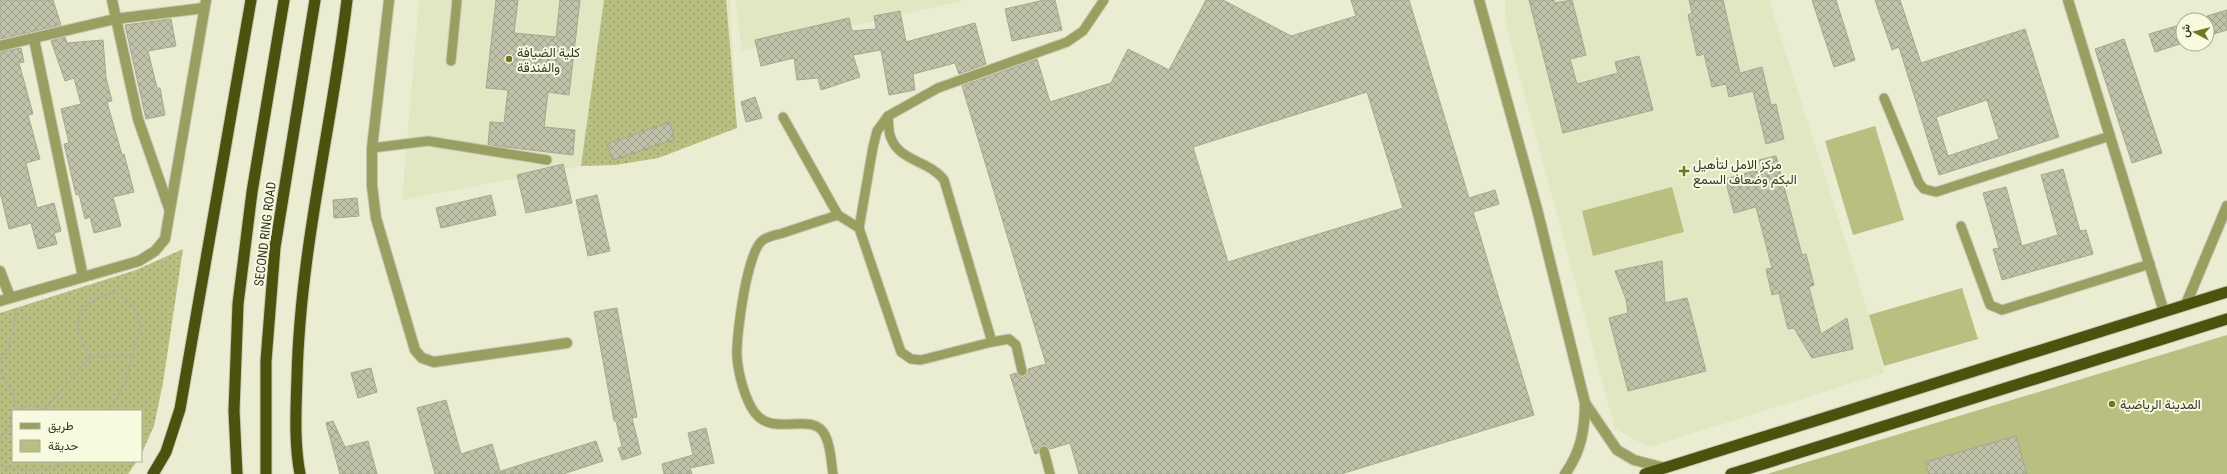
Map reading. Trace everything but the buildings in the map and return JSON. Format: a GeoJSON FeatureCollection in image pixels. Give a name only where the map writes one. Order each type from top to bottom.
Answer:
{"type":"FeatureCollection","features":[{"type":"Feature","properties":{"kind":"highway"},"geometry":{"type":"LineString","coordinates":[[153,474],[166,452],[180,409],[251,0]]}},
{"type":"Feature","properties":{"kind":"highway"},"geometry":{"type":"LineString","coordinates":[[237,474],[234,411],[238,304],[252,192],[284,0]]}},
{"type":"Feature","properties":{"kind":"highway","name":"SECOND RING ROAD"},"geometry":{"type":"LineString","coordinates":[[266,474],[266,361],[275,247],[315,0]]}},
{"type":"Feature","properties":{"kind":"highway"},"geometry":{"type":"LineString","coordinates":[[300,474],[297,461],[296,412],[298,340],[306,260],[340,58],[347,0]]}},
{"type":"Feature","properties":{"kind":"highway"},"geometry":{"type":"LineString","coordinates":[[1645,474],[2227,292]]}},
{"type":"Feature","properties":{"kind":"highway"},"geometry":{"type":"LineString","coordinates":[[1731,474],[2227,319]]}},
{"type":"Feature","properties":{"kind":"street"},"geometry":{"type":"LineString","coordinates":[[112,0],[138,119],[169,210]]}},
{"type":"Feature","properties":{"kind":"street"},"geometry":{"type":"LineString","coordinates":[[388,0],[372,148],[372,186],[376,218],[415,350],[422,358],[434,362],[567,343]]}},
{"type":"Feature","properties":{"kind":"street"},"geometry":{"type":"LineString","coordinates":[[1479,0],[1537,209],[1585,403],[1583,436],[1576,456],[1565,474]]}},
{"type":"Feature","properties":{"kind":"street"},"geometry":{"type":"LineString","coordinates":[[2068,0],[2164,312]]}},
{"type":"Feature","properties":{"kind":"street"},"geometry":{"type":"LineString","coordinates":[[0,46],[115,19],[205,4],[169,210],[169,223],[165,239],[155,251],[139,261],[5,299],[0,271]]}},
{"type":"Feature","properties":{"kind":"street"},"geometry":{"type":"LineString","coordinates":[[34,38],[83,277]]}},
{"type":"Feature","properties":{"kind":"street"},"geometry":{"type":"LineString","coordinates":[[2186,304],[2227,206]]}},
{"type":"Feature","properties":{"kind":"street"},"geometry":{"type":"LineString","coordinates":[[1585,403],[1617,450],[1634,460],[1665,468]]}},
{"type":"Feature","properties":{"kind":"lane"},"geometry":{"type":"LineString","coordinates":[[451,60],[457,0]]}},
{"type":"Feature","properties":{"kind":"lane"},"geometry":{"type":"LineString","coordinates":[[1022,371],[1016,345],[1009,339],[921,360],[911,359],[901,352],[859,228],[873,147],[877,131],[888,116],[938,88],[1067,42],[1083,31],[1104,0]]}},
{"type":"Feature","properties":{"kind":"lane"},"geometry":{"type":"LineString","coordinates":[[1884,98],[1919,183],[1924,189],[1936,192],[2110,136]]}},
{"type":"Feature","properties":{"kind":"lane"},"geometry":{"type":"LineString","coordinates":[[888,116],[890,138],[899,151],[938,172],[944,180],[992,342]]}},
{"type":"Feature","properties":{"kind":"lane"},"geometry":{"type":"LineString","coordinates":[[783,117],[838,215],[859,228]]}},
{"type":"Feature","properties":{"kind":"lane"},"geometry":{"type":"LineString","coordinates":[[372,148],[428,141],[547,160]]}},
{"type":"Feature","properties":{"kind":"lane"},"geometry":{"type":"LineString","coordinates":[[833,474],[826,436],[820,428],[812,424],[773,425],[763,421],[755,413],[748,398],[741,374],[737,348],[738,327],[748,273],[754,253],[762,240],[838,215]]}},
{"type":"Feature","properties":{"kind":"lane"},"geometry":{"type":"LineString","coordinates":[[1961,226],[1990,305],[2002,310],[2150,264]]}},
{"type":"Feature","properties":{"kind":"lane"},"geometry":{"type":"LineString","coordinates":[[1044,451],[1050,474]]}},
{"type":"Feature","properties":{"kind":"path"},"geometry":{"type":"LineString","coordinates":[[91,357],[83,345],[77,325],[84,306],[97,297],[115,292],[131,303],[141,324],[124,386],[109,410]]}},
{"type":"Feature","properties":{"kind":"path"},"geometry":{"type":"LineString","coordinates":[[0,360],[9,348],[20,294]]}},
{"type":"Feature","properties":{"kind":"path"},"geometry":{"type":"LineString","coordinates":[[44,410],[91,357],[112,357],[134,354]]}},
{"type":"Feature","properties":{"kind":"path"},"geometry":{"type":"LineString","coordinates":[[0,371],[13,394],[16,410]]}},
{"type":"Feature","properties":{"kind":"path"},"geometry":{"type":"LineString","coordinates":[[18,410],[33,404],[42,410]]}},
{"type":"Feature","properties":{"kind":"path"},"geometry":{"type":"LineString","coordinates":[[0,438],[12,418]]}},
{"type":"Feature","properties":{"kind":"path"},"geometry":{"type":"LineString","coordinates":[[0,465],[16,470],[37,470],[63,462]]}},
{"type":"Feature","properties":{"kind":"shaded area"},"geometry":{"type":"Polygon","coordinates":[[[419,0],[730,0],[737,128],[658,158],[615,165],[581,166],[402,200],[419,0]]]}},
{"type":"Feature","properties":{"kind":"shaded area"},"geometry":{"type":"Polygon","coordinates":[[[735,0],[962,0],[962,1],[742,51],[735,0]]]}},
{"type":"Feature","properties":{"kind":"shaded area","name":"مركز الامل لتأهيل البكم وضعاف السمع"},"geometry":{"type":"Polygon","coordinates":[[[1505,0],[1769,0],[1869,315],[1884,373],[1649,447],[1615,429],[1506,26],[1505,0]]]}},
{"type":"Feature","properties":{"kind":"green space"},"geometry":{"type":"Polygon","coordinates":[[[604,0],[726,0],[737,128],[658,158],[615,165],[581,166],[604,0]]]}},
{"type":"Feature","properties":{"kind":"green space"},"geometry":{"type":"Polygon","coordinates":[[[1875,126],[1904,220],[1853,235],[1825,141],[1875,126]]]}},
{"type":"Feature","properties":{"kind":"green space"},"geometry":{"type":"Polygon","coordinates":[[[1672,187],[1684,232],[1593,256],[1582,211],[1672,187]]]}},
{"type":"Feature","properties":{"kind":"green space"},"geometry":{"type":"Polygon","coordinates":[[[183,249],[163,383],[154,426],[142,453],[142,410],[12,410],[12,462],[136,462],[128,474],[0,474],[0,313],[136,270],[183,249]]]}},
{"type":"Feature","properties":{"kind":"green space"},"geometry":{"type":"Polygon","coordinates":[[[1962,288],[1978,339],[1884,366],[1869,315],[1962,288]]]}},
{"type":"Feature","properties":{"kind":"green space","name":"المدينة الرياضية"},"geometry":{"type":"Polygon","coordinates":[[[2227,335],[2227,474],[1767,474],[2227,335]]]}},
{"type":"Feature","properties":{"kind":"place","name":"كلية الضيافة والفندقة"},"geometry":{"type":"Point","coordinates":[509,59]}},
{"type":"Feature","properties":{"kind":"place","name":"مركز الامل لتأهيل البكم وضعاف السمع"},"geometry":{"type":"Point","coordinates":[1684,171]}},
{"type":"Feature","properties":{"kind":"place","name":"المدينة الرياضية"},"geometry":{"type":"Point","coordinates":[2112,404]}}]}
